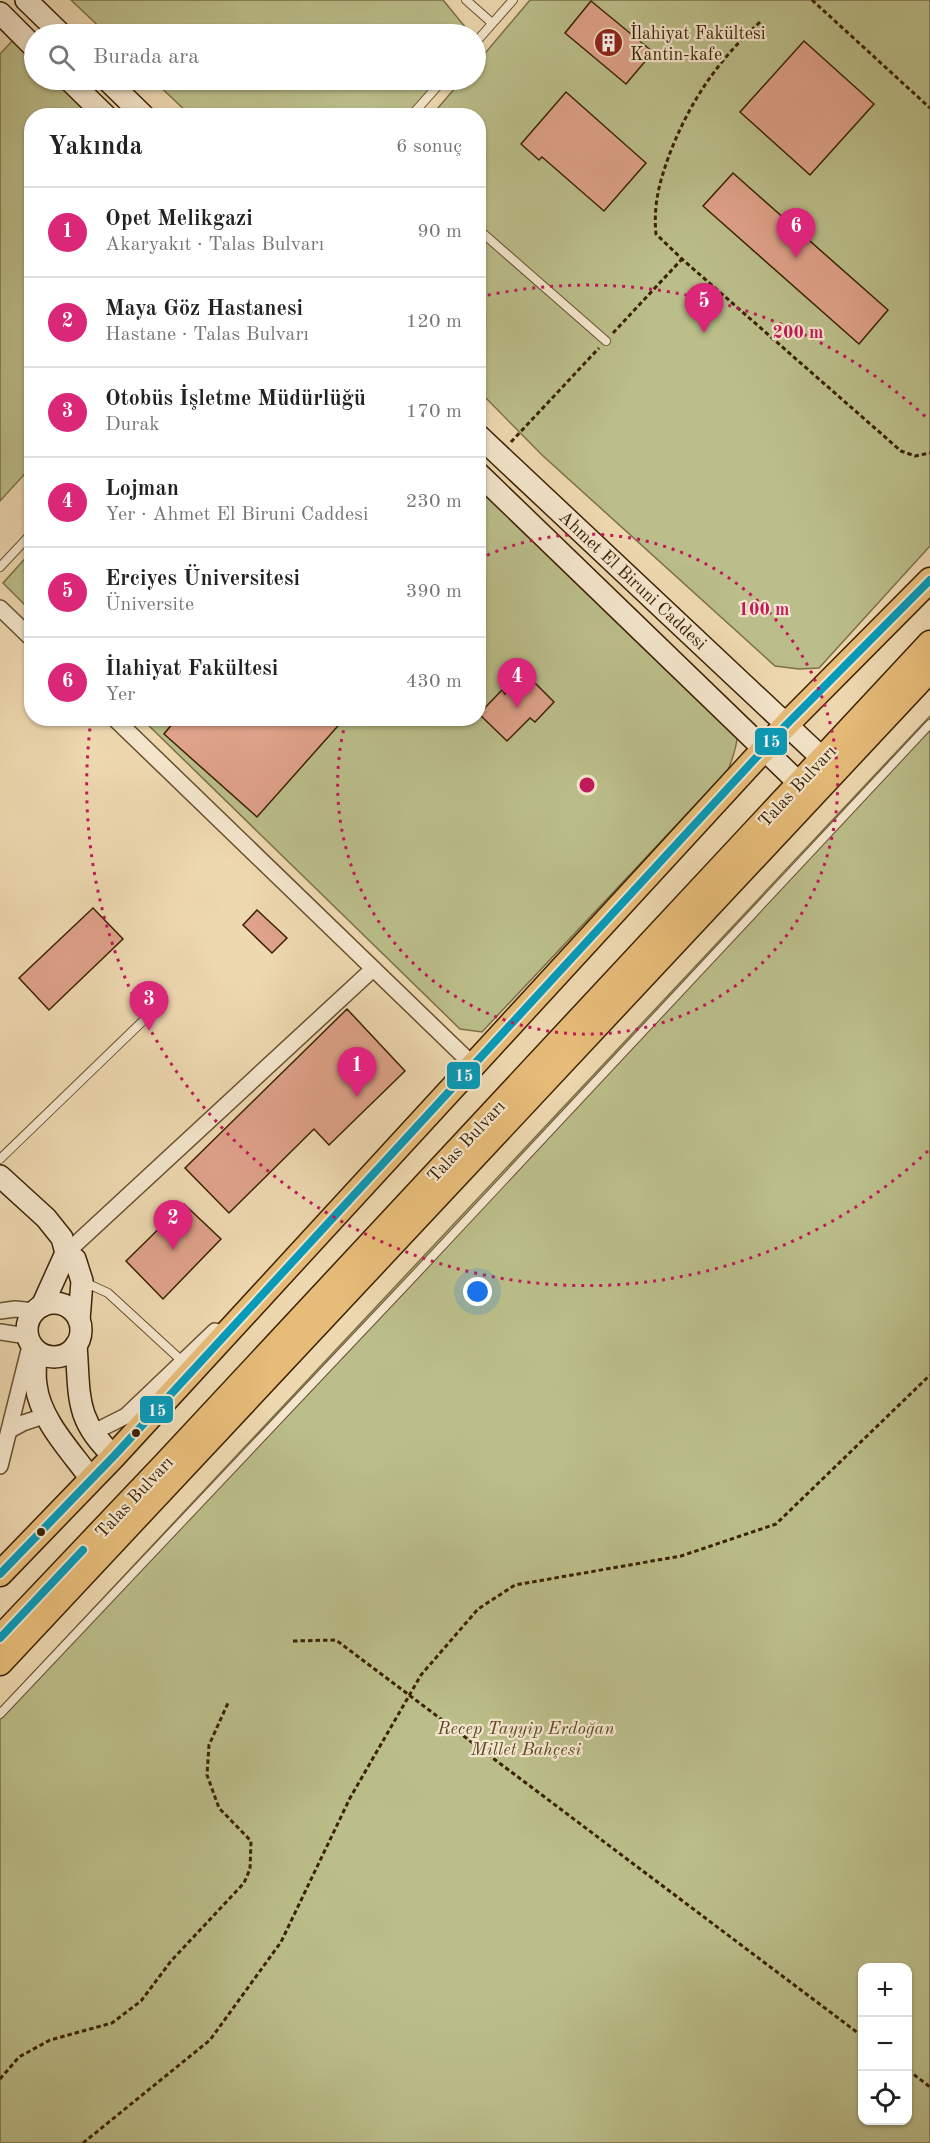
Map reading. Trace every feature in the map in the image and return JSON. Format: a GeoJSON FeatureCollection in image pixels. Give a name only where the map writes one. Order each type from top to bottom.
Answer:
{"type":"FeatureCollection","features":[{"type":"Feature","properties":{"kind":"main road"},"geometry":{"type":"LineString","coordinates":[[0,1574],[114,1456],[787,724],[930,580]]}},
{"type":"Feature","properties":{"kind":"main road","name":"Talas Bulvarı"},"geometry":{"type":"LineString","coordinates":[[0,1638],[930,643]]}},
{"type":"Feature","properties":{"kind":"main road"},"geometry":{"type":"LineString","coordinates":[[0,1663],[930,670]]}},
{"type":"Feature","properties":{"kind":"street"},"geometry":{"type":"LineString","coordinates":[[26,0],[51,24]]}},
{"type":"Feature","properties":{"kind":"street"},"geometry":{"type":"LineString","coordinates":[[0,13],[24,37]]}},
{"type":"Feature","properties":{"kind":"street"},"geometry":{"type":"LineString","coordinates":[[79,90],[98,108]]}},
{"type":"Feature","properties":{"kind":"street"},"geometry":{"type":"LineString","coordinates":[[117,90],[136,108]]}},
{"type":"Feature","properties":{"kind":"street","name":"Ahmet El Biruni Caddesi"},"geometry":{"type":"LineString","coordinates":[[486,442],[823,759]]}},
{"type":"Feature","properties":{"kind":"street","name":"Ahmet El Biruni Caddesi"},"geometry":{"type":"LineString","coordinates":[[486,481],[800,784]]}},
{"type":"Feature","properties":{"kind":"street"},"geometry":{"type":"LineString","coordinates":[[0,608],[24,631]]}},
{"type":"Feature","properties":{"kind":"street"},"geometry":{"type":"LineString","coordinates":[[122,726],[473,1065]]}},
{"type":"Feature","properties":{"kind":"street"},"geometry":{"type":"LineString","coordinates":[[91,1479],[40,1402],[27,1327],[66,1253],[373,969]]}},
{"type":"Feature","properties":{"kind":"street"},"geometry":{"type":"LineString","coordinates":[[0,1176],[54,1227],[62,1238],[66,1253],[75,1259],[82,1281],[79,1320],[81,1329],[76,1345],[81,1405],[92,1433],[98,1442],[114,1456]]}},
{"type":"Feature","properties":{"kind":"street"},"geometry":{"type":"LineString","coordinates":[[92,1433],[126,1416],[182,1361],[289,1264]]}},
{"type":"Feature","properties":{"kind":"street"},"geometry":{"type":"LineString","coordinates":[[0,1311],[60,1304],[74,1313],[79,1320]]}},
{"type":"Feature","properties":{"kind":"street"},"geometry":{"type":"LineString","coordinates":[[0,1332],[31,1344],[53,1358],[62,1356],[76,1345]]}},
{"type":"Feature","properties":{"kind":"street"},"geometry":{"type":"LineString","coordinates":[[0,1466],[31,1344]]}},
{"type":"Feature","properties":{"kind":"street"},"geometry":{"type":"LineString","coordinates":[[10,1430],[47,1415]]}},
{"type":"Feature","properties":{"kind":"lane"},"geometry":{"type":"LineString","coordinates":[[466,0],[492,23]]}},
{"type":"Feature","properties":{"kind":"lane"},"geometry":{"type":"LineString","coordinates":[[486,30],[513,0]]}},
{"type":"Feature","properties":{"kind":"lane"},"geometry":{"type":"LineString","coordinates":[[418,108],[434,90]]}},
{"type":"Feature","properties":{"kind":"lane"},"geometry":{"type":"LineString","coordinates":[[486,236],[606,341]]}},
{"type":"Feature","properties":{"kind":"lane"},"geometry":{"type":"LineString","coordinates":[[0,567],[24,542]]}},
{"type":"Feature","properties":{"kind":"lane"},"geometry":{"type":"LineString","coordinates":[[0,1714],[414,1276],[930,724]]}},
{"type":"Feature","properties":{"kind":"lane"},"geometry":{"type":"LineString","coordinates":[[0,1159],[148,1016]]}},
{"type":"Feature","properties":{"kind":"lane"},"geometry":{"type":"LineString","coordinates":[[82,1281],[98,1286],[108,1293],[182,1361]]}},
{"type":"Feature","properties":{"kind":"path"},"geometry":{"type":"LineString","coordinates":[[812,0],[930,108]]}},
{"type":"Feature","properties":{"kind":"path"},"geometry":{"type":"LineString","coordinates":[[760,22],[725,57],[696,97],[678,131],[659,183],[655,209],[656,234],[682,260],[901,451],[915,456],[930,453]]}},
{"type":"Feature","properties":{"kind":"path"},"geometry":{"type":"LineString","coordinates":[[499,454],[682,260]]}},
{"type":"Feature","properties":{"kind":"path"},"geometry":{"type":"LineString","coordinates":[[83,2143],[210,2040],[281,1942],[350,1798],[421,1675],[478,1609],[515,1585],[681,1556],[776,1524],[930,1375]]}},
{"type":"Feature","properties":{"kind":"path"},"geometry":{"type":"LineString","coordinates":[[293,1641],[336,1640],[858,2033]]}},
{"type":"Feature","properties":{"kind":"path"},"geometry":{"type":"LineString","coordinates":[[0,2079],[19,2057],[50,2040],[112,2023],[141,2001],[171,1961],[244,1883],[250,1869],[251,1841],[219,1808],[207,1775],[209,1745],[228,1703]]}},
{"type":"Feature","properties":{"kind":"path"},"geometry":{"type":"LineString","coordinates":[[909,2071],[930,2087]]}},
{"type":"Feature","properties":{"kind":"green space"},"geometry":{"type":"Polygon","coordinates":[[[71,0],[443,0],[463,24],[96,24],[71,0]]]}},
{"type":"Feature","properties":{"kind":"green space"},"geometry":{"type":"Polygon","coordinates":[[[530,0],[930,0],[930,546],[819,668],[799,669],[775,666],[542,455],[486,398],[486,108],[438,108],[453,90],[486,90],[486,52],[530,0]]]}},
{"type":"Feature","properties":{"kind":"green space"},"geometry":{"type":"Polygon","coordinates":[[[24,28],[24,90],[89,90],[108,108],[24,108],[24,475],[0,501],[0,54],[24,28]]]}},
{"type":"Feature","properties":{"kind":"green space"},"geometry":{"type":"Polygon","coordinates":[[[164,90],[430,90],[415,108],[183,108],[164,90]]]}},
{"type":"Feature","properties":{"kind":"green space"},"geometry":{"type":"Polygon","coordinates":[[[486,468],[501,482],[495,491],[722,694],[736,722],[737,739],[728,770],[482,1032],[460,1029],[149,726],[486,726],[486,468]]]}},
{"type":"Feature","properties":{"kind":"green space"},"geometry":{"type":"Polygon","coordinates":[[[24,560],[24,604],[3,583],[24,560]]]}},
{"type":"Feature","properties":{"kind":"green space","name":"Recep Tayyip Erdoğan Millet Bahçesi"},"geometry":{"type":"Polygon","coordinates":[[[930,716],[930,2143],[0,2143],[0,1708],[930,716]]]}},
{"type":"Feature","properties":{"kind":"building","name":"İlahiyat Fakültesi Kantin-kafe"},"geometry":{"type":"Polygon","coordinates":[[[591,1],[653,52],[626,84],[565,33],[591,1]]]}},
{"type":"Feature","properties":{"kind":"building"},"geometry":{"type":"Polygon","coordinates":[[[804,41],[874,104],[810,175],[740,112],[804,41]]]}},
{"type":"Feature","properties":{"kind":"building"},"geometry":{"type":"Polygon","coordinates":[[[566,92],[646,163],[604,211],[542,157],[539,160],[521,144],[566,92]]]}},
{"type":"Feature","properties":{"kind":"building"},"geometry":{"type":"Polygon","coordinates":[[[733,173],[888,310],[859,344],[703,206],[733,173]]]}},
{"type":"Feature","properties":{"kind":"building"},"geometry":{"type":"Polygon","coordinates":[[[525,673],[554,702],[535,722],[530,718],[507,741],[486,721],[486,707],[502,690],[505,694],[525,673]]]}},
{"type":"Feature","properties":{"kind":"building"},"geometry":{"type":"Polygon","coordinates":[[[170,726],[338,726],[257,817],[164,734],[170,726]]]}},
{"type":"Feature","properties":{"kind":"building"},"geometry":{"type":"Polygon","coordinates":[[[93,908],[123,939],[49,1010],[19,978],[93,908]]]}},
{"type":"Feature","properties":{"kind":"building"},"geometry":{"type":"Polygon","coordinates":[[[257,910],[287,938],[272,953],[243,925],[257,910]]]}},
{"type":"Feature","properties":{"kind":"building"},"geometry":{"type":"Polygon","coordinates":[[[347,1009],[405,1071],[329,1145],[314,1129],[229,1213],[185,1168],[347,1009]]]}},
{"type":"Feature","properties":{"kind":"building"},"geometry":{"type":"Polygon","coordinates":[[[184,1204],[221,1239],[163,1299],[126,1261],[184,1204]]]}},
{"type":"Feature","properties":{"kind":"transit line","name":"15"},"geometry":{"type":"LineString","coordinates":[[0,1574],[114,1456],[787,724],[930,580]]}},
{"type":"Feature","properties":{"kind":"transit line","name":"15"},"geometry":{"type":"LineString","coordinates":[[0,1638],[83,1550]]}},
{"type":"Feature","properties":{"kind":"place","name":"İlahiyat Fakültesi Kantin-kafe"},"geometry":{"type":"Point","coordinates":[609,43]}},
{"type":"Feature","properties":{"kind":"place","name":"İlahiyat Fakültesi"},"geometry":{"type":"Point","coordinates":[796,258]}},
{"type":"Feature","properties":{"kind":"place","name":"Erciyes Üniversitesi"},"geometry":{"type":"Point","coordinates":[704,333]}},
{"type":"Feature","properties":{"kind":"place","name":"Lojman"},"geometry":{"type":"Point","coordinates":[517,708]}},
{"type":"Feature","properties":{"kind":"place","name":"Otobüs İşletme Müdürlüğü"},"geometry":{"type":"Point","coordinates":[149,1031]}},
{"type":"Feature","properties":{"kind":"place","name":"Opet Melikgazi"},"geometry":{"type":"Point","coordinates":[357,1097]}},
{"type":"Feature","properties":{"kind":"place","name":"Maya Göz Hastanesi"},"geometry":{"type":"Point","coordinates":[173,1250]}}]}
